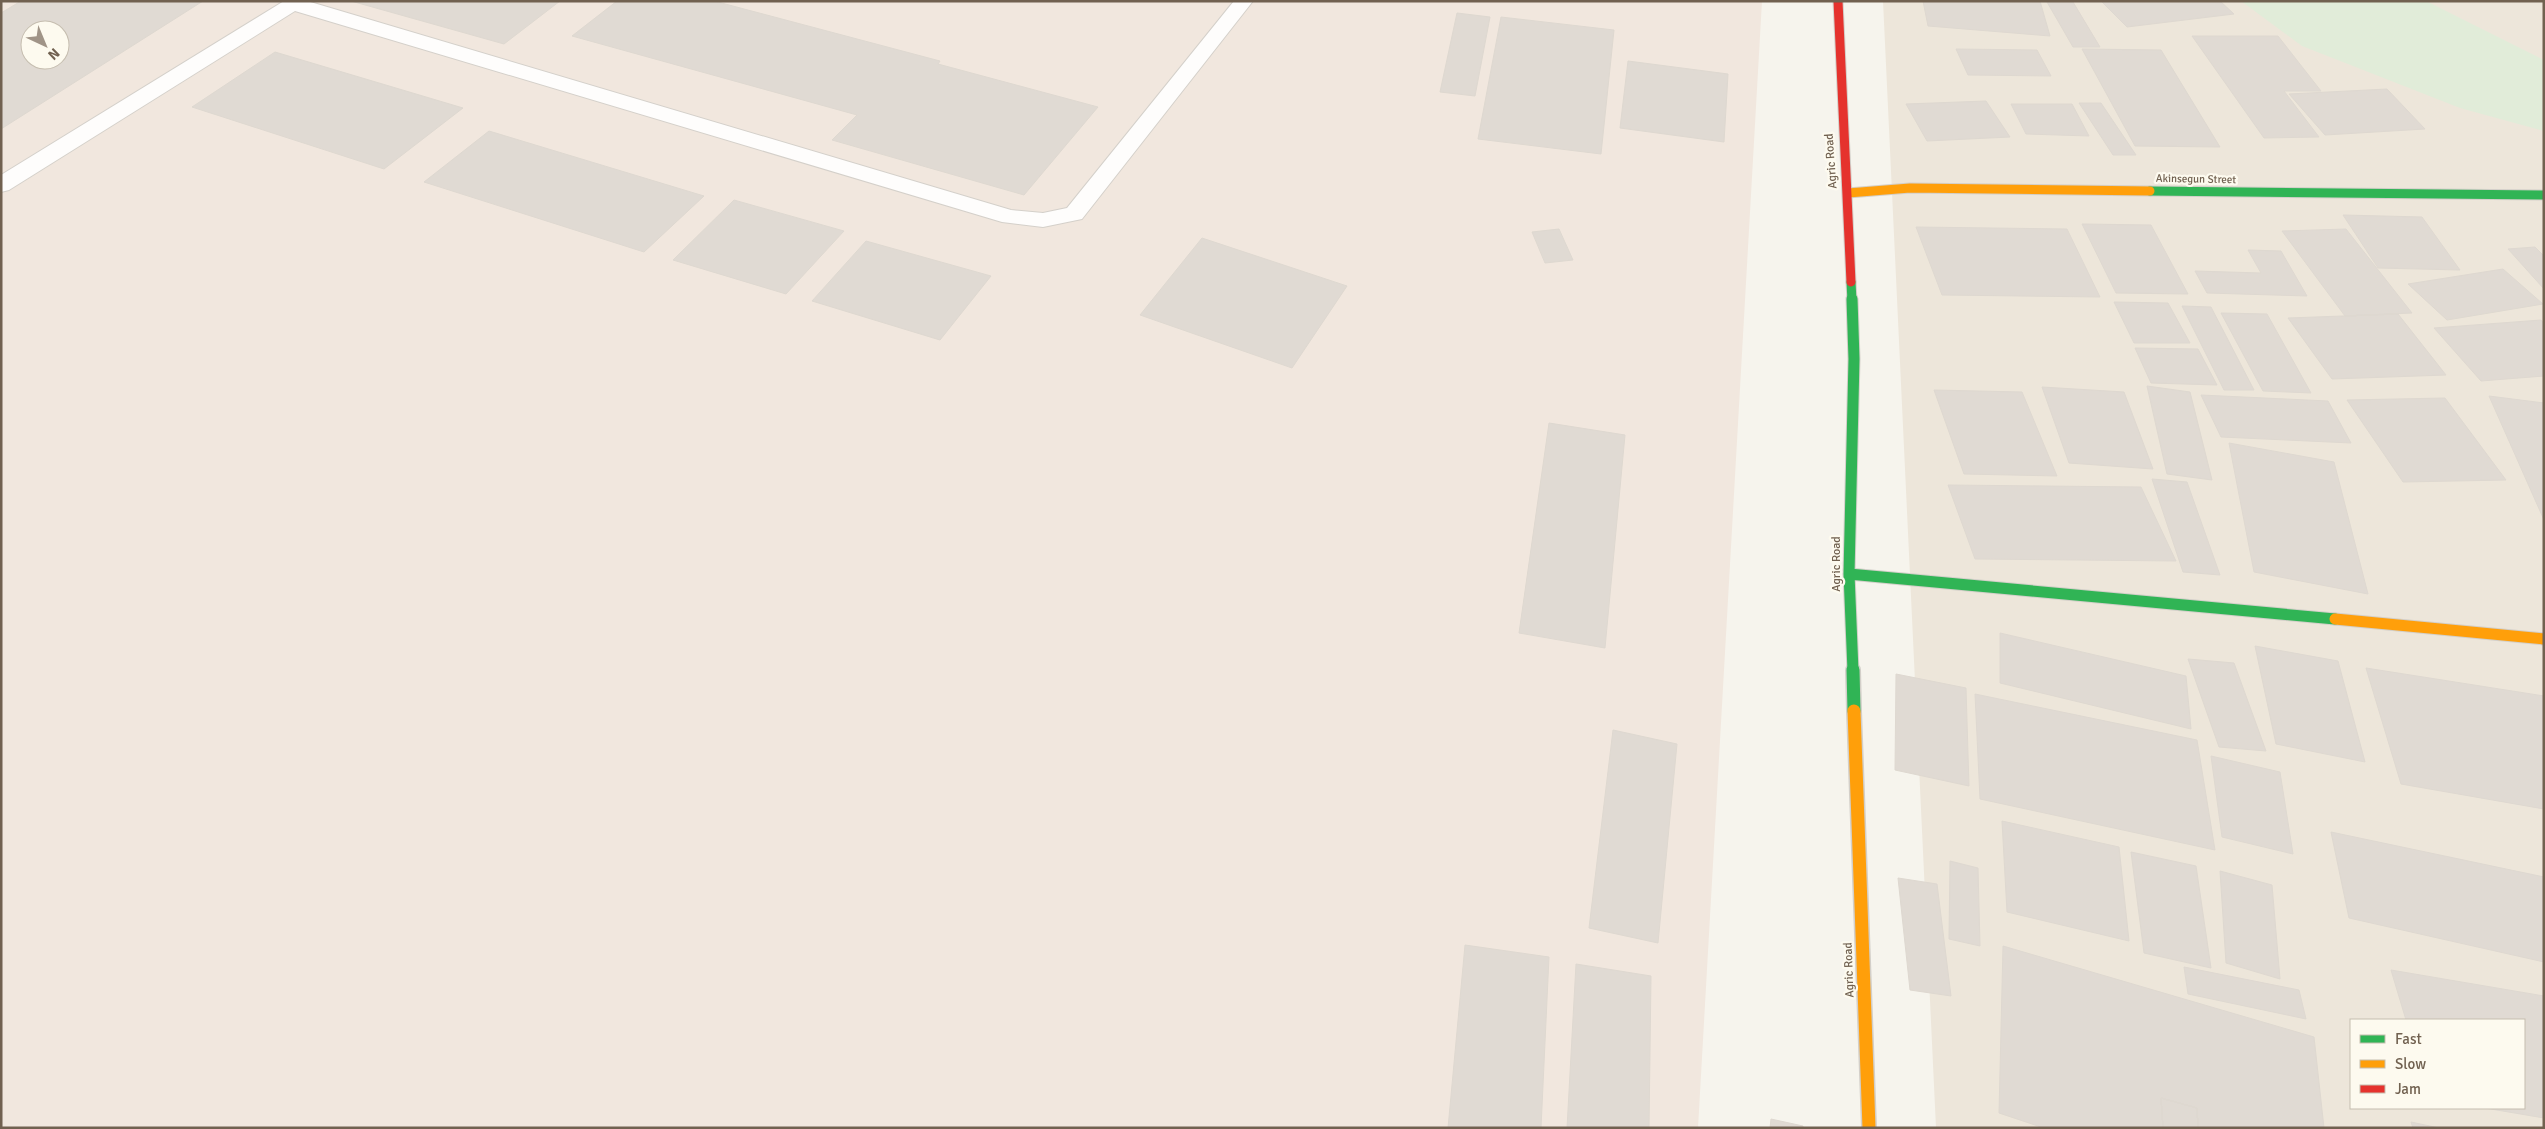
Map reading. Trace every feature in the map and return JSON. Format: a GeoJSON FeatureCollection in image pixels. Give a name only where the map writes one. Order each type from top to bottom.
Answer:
{"type":"FeatureCollection","features":[{"type":"Feature","properties":{"kind":"street","name":"Agric Road"},"geometry":{"type":"LineString","coordinates":[[1838,1],[1854,359],[1849,574],[1869,1128]]}},
{"type":"Feature","properties":{"kind":"street","name":"Akinsegun Street"},"geometry":{"type":"LineString","coordinates":[[1848,193],[1910,188],[2544,195]]}},
{"type":"Feature","properties":{"kind":"street"},"geometry":{"type":"LineString","coordinates":[[1849,574],[2544,639]]}},
{"type":"Feature","properties":{"kind":"lane"},"geometry":{"type":"LineString","coordinates":[[1,185],[296,3],[1010,217],[1044,220],[1074,214],[1244,1]]}},
{"type":"Feature","properties":{"kind":"shaded area"},"geometry":{"type":"Polygon","coordinates":[[[1,1],[1762,1],[1698,1128],[1,1128],[1,1]]]}},
{"type":"Feature","properties":{"kind":"shaded area"},"geometry":{"type":"Polygon","coordinates":[[[1883,1],[2544,1],[2544,1128],[1936,1128],[1883,1]]]}},
{"type":"Feature","properties":{"kind":"green space"},"geometry":{"type":"Polygon","coordinates":[[[2241,1],[2426,1],[2544,60],[2544,131],[2460,108],[2302,46],[2241,1]]]}},
{"type":"Feature","properties":{"kind":"building"},"geometry":{"type":"Polygon","coordinates":[[[21,1],[203,1],[1,129],[1,13],[21,1]]]}},
{"type":"Feature","properties":{"kind":"building"},"geometry":{"type":"Polygon","coordinates":[[[351,1],[560,1],[504,44],[351,1]]]}},
{"type":"Feature","properties":{"kind":"building"},"geometry":{"type":"Polygon","coordinates":[[[617,1],[714,1],[940,61],[938,64],[1098,107],[1024,195],[832,140],[857,115],[572,36],[617,1]]]}},
{"type":"Feature","properties":{"kind":"building"},"geometry":{"type":"Polygon","coordinates":[[[1923,1],[2040,1],[2050,36],[1928,26],[1923,1]]]}},
{"type":"Feature","properties":{"kind":"building"},"geometry":{"type":"Polygon","coordinates":[[[2101,1],[2220,1],[2234,14],[2127,27],[2101,1]]]}},
{"type":"Feature","properties":{"kind":"building"},"geometry":{"type":"Polygon","coordinates":[[[2047,2],[2073,2],[2100,47],[2073,47],[2047,2]]]}},
{"type":"Feature","properties":{"kind":"building"},"geometry":{"type":"Polygon","coordinates":[[[1457,13],[1490,17],[1475,96],[1440,92],[1457,13]]]}},
{"type":"Feature","properties":{"kind":"building"},"geometry":{"type":"Polygon","coordinates":[[[1501,17],[1614,30],[1601,154],[1478,139],[1501,17]]]}},
{"type":"Feature","properties":{"kind":"building"},"geometry":{"type":"Polygon","coordinates":[[[2192,36],[2278,36],[2321,91],[2284,91],[2319,137],[2264,138],[2192,36]]]}},
{"type":"Feature","properties":{"kind":"building"},"geometry":{"type":"Polygon","coordinates":[[[1956,49],[2037,50],[2051,76],[1968,75],[1956,49]]]}},
{"type":"Feature","properties":{"kind":"building"},"geometry":{"type":"Polygon","coordinates":[[[2082,49],[2161,50],[2220,147],[2135,146],[2082,49]]]}},
{"type":"Feature","properties":{"kind":"building"},"geometry":{"type":"Polygon","coordinates":[[[275,52],[463,108],[384,169],[192,107],[275,52]]]}},
{"type":"Feature","properties":{"kind":"building"},"geometry":{"type":"Polygon","coordinates":[[[1628,61],[1728,74],[1724,142],[1620,128],[1628,61]]]}},
{"type":"Feature","properties":{"kind":"building"},"geometry":{"type":"Polygon","coordinates":[[[2387,89],[2425,129],[2325,135],[2289,94],[2387,89]]]}},
{"type":"Feature","properties":{"kind":"building"},"geometry":{"type":"Polygon","coordinates":[[[1986,101],[2010,137],[1927,141],[1906,104],[1986,101]]]}},
{"type":"Feature","properties":{"kind":"building"},"geometry":{"type":"Polygon","coordinates":[[[2079,103],[2101,103],[2136,155],[2113,155],[2079,103]]]}},
{"type":"Feature","properties":{"kind":"building"},"geometry":{"type":"Polygon","coordinates":[[[2011,104],[2072,104],[2089,136],[2026,134],[2011,104]]]}},
{"type":"Feature","properties":{"kind":"building"},"geometry":{"type":"Polygon","coordinates":[[[489,131],[704,196],[644,252],[424,182],[489,131]]]}},
{"type":"Feature","properties":{"kind":"building"},"geometry":{"type":"Polygon","coordinates":[[[734,200],[844,231],[786,294],[673,260],[734,200]]]}},
{"type":"Feature","properties":{"kind":"building"},"geometry":{"type":"Polygon","coordinates":[[[2343,215],[2422,217],[2460,270],[2378,268],[2343,215]]]}},
{"type":"Feature","properties":{"kind":"building"},"geometry":{"type":"Polygon","coordinates":[[[2082,224],[2151,225],[2188,294],[2116,293],[2082,224]]]}},
{"type":"Feature","properties":{"kind":"building"},"geometry":{"type":"Polygon","coordinates":[[[1916,227],[2067,229],[2100,297],[1942,295],[1916,227]]]}},
{"type":"Feature","properties":{"kind":"building"},"geometry":{"type":"Polygon","coordinates":[[[1559,229],[1573,260],[1545,263],[1532,232],[1559,229]]]}},
{"type":"Feature","properties":{"kind":"building"},"geometry":{"type":"Polygon","coordinates":[[[2346,229],[2412,313],[2345,316],[2282,231],[2346,229]]]}},
{"type":"Feature","properties":{"kind":"building"},"geometry":{"type":"Polygon","coordinates":[[[1202,238],[1347,286],[1292,368],[1140,315],[1202,238]]]}},
{"type":"Feature","properties":{"kind":"building"},"geometry":{"type":"Polygon","coordinates":[[[866,241],[991,276],[940,340],[812,301],[866,241]]]}},
{"type":"Feature","properties":{"kind":"building"},"geometry":{"type":"Polygon","coordinates":[[[2535,247],[2544,256],[2544,289],[2508,249],[2535,247]]]}},
{"type":"Feature","properties":{"kind":"building"},"geometry":{"type":"Polygon","coordinates":[[[2248,250],[2281,251],[2307,296],[2207,293],[2195,271],[2261,273],[2248,250]]]}},
{"type":"Feature","properties":{"kind":"building"},"geometry":{"type":"Polygon","coordinates":[[[2503,269],[2543,304],[2447,320],[2408,284],[2503,269]]]}},
{"type":"Feature","properties":{"kind":"building"},"geometry":{"type":"Polygon","coordinates":[[[2114,302],[2168,303],[2190,343],[2134,343],[2114,302]]]}},
{"type":"Feature","properties":{"kind":"building"},"geometry":{"type":"Polygon","coordinates":[[[2182,306],[2211,307],[2254,390],[2224,390],[2182,306]]]}},
{"type":"Feature","properties":{"kind":"building"},"geometry":{"type":"Polygon","coordinates":[[[2221,313],[2267,314],[2311,393],[2263,391],[2221,313]]]}},
{"type":"Feature","properties":{"kind":"building"},"geometry":{"type":"Polygon","coordinates":[[[2398,314],[2446,375],[2332,379],[2288,318],[2398,314]]]}},
{"type":"Feature","properties":{"kind":"building"},"geometry":{"type":"Polygon","coordinates":[[[2541,320],[2544,324],[2544,376],[2481,381],[2434,328],[2541,320]]]}},
{"type":"Feature","properties":{"kind":"building"},"geometry":{"type":"Polygon","coordinates":[[[2135,348],[2198,349],[2217,385],[2151,383],[2135,348]]]}},
{"type":"Feature","properties":{"kind":"building"},"geometry":{"type":"Polygon","coordinates":[[[2147,386],[2190,392],[2212,480],[2167,474],[2147,386]]]}},
{"type":"Feature","properties":{"kind":"building"},"geometry":{"type":"Polygon","coordinates":[[[2042,387],[2124,392],[2153,469],[2069,463],[2042,387]]]}},
{"type":"Feature","properties":{"kind":"building"},"geometry":{"type":"Polygon","coordinates":[[[1934,390],[2022,392],[2057,476],[1964,474],[1934,390]]]}},
{"type":"Feature","properties":{"kind":"building"},"geometry":{"type":"Polygon","coordinates":[[[2201,395],[2328,401],[2351,443],[2221,437],[2201,395]]]}},
{"type":"Feature","properties":{"kind":"building"},"geometry":{"type":"Polygon","coordinates":[[[2489,396],[2544,403],[2544,520],[2489,396]]]}},
{"type":"Feature","properties":{"kind":"building"},"geometry":{"type":"Polygon","coordinates":[[[2445,398],[2506,480],[2403,482],[2347,400],[2445,398]]]}},
{"type":"Feature","properties":{"kind":"building"},"geometry":{"type":"Polygon","coordinates":[[[1549,423],[1625,435],[1605,648],[1519,633],[1549,423]]]}},
{"type":"Feature","properties":{"kind":"building"},"geometry":{"type":"Polygon","coordinates":[[[2229,443],[2334,462],[2368,594],[2254,572],[2229,443]]]}},
{"type":"Feature","properties":{"kind":"building"},"geometry":{"type":"Polygon","coordinates":[[[2152,479],[2187,482],[2220,575],[2183,572],[2152,479]]]}},
{"type":"Feature","properties":{"kind":"building"},"geometry":{"type":"Polygon","coordinates":[[[1948,485],[2141,487],[2176,561],[1975,559],[1948,485]]]}},
{"type":"Feature","properties":{"kind":"building"},"geometry":{"type":"Polygon","coordinates":[[[2000,633],[2186,676],[2191,729],[2000,683],[2000,633]]]}},
{"type":"Feature","properties":{"kind":"building"},"geometry":{"type":"Polygon","coordinates":[[[2255,646],[2338,661],[2365,762],[2276,744],[2255,646]]]}},
{"type":"Feature","properties":{"kind":"building"},"geometry":{"type":"Polygon","coordinates":[[[2188,659],[2234,663],[2266,751],[2219,747],[2188,659]]]}},
{"type":"Feature","properties":{"kind":"building"},"geometry":{"type":"Polygon","coordinates":[[[2366,668],[2544,696],[2544,809],[2401,784],[2366,668]]]}},
{"type":"Feature","properties":{"kind":"building"},"geometry":{"type":"Polygon","coordinates":[[[1896,674],[1966,688],[1969,786],[1895,770],[1896,674]]]}},
{"type":"Feature","properties":{"kind":"building"},"geometry":{"type":"Polygon","coordinates":[[[1975,694],[2197,740],[2215,850],[1980,799],[1975,694]]]}},
{"type":"Feature","properties":{"kind":"building"},"geometry":{"type":"Polygon","coordinates":[[[1613,730],[1677,744],[1658,943],[1589,928],[1613,730]]]}},
{"type":"Feature","properties":{"kind":"building"},"geometry":{"type":"Polygon","coordinates":[[[2211,756],[2280,772],[2293,854],[2222,837],[2211,756]]]}},
{"type":"Feature","properties":{"kind":"building"},"geometry":{"type":"Polygon","coordinates":[[[2002,821],[2119,847],[2129,941],[2007,912],[2002,821]]]}},
{"type":"Feature","properties":{"kind":"building"},"geometry":{"type":"Polygon","coordinates":[[[2331,832],[2544,877],[2544,962],[2349,918],[2331,832]]]}},
{"type":"Feature","properties":{"kind":"building"},"geometry":{"type":"Polygon","coordinates":[[[2131,852],[2196,866],[2211,968],[2144,953],[2131,852]]]}},
{"type":"Feature","properties":{"kind":"building"},"geometry":{"type":"Polygon","coordinates":[[[1950,861],[1978,868],[1980,946],[1949,939],[1950,861]]]}},
{"type":"Feature","properties":{"kind":"building"},"geometry":{"type":"Polygon","coordinates":[[[2220,871],[2272,885],[2280,979],[2226,963],[2220,871]]]}},
{"type":"Feature","properties":{"kind":"building"},"geometry":{"type":"Polygon","coordinates":[[[1898,878],[1937,884],[1951,996],[1910,990],[1898,878]]]}},
{"type":"Feature","properties":{"kind":"building"},"geometry":{"type":"Polygon","coordinates":[[[1465,945],[1549,957],[1541,1128],[1448,1128],[1465,945]]]}},
{"type":"Feature","properties":{"kind":"building"},"geometry":{"type":"Polygon","coordinates":[[[2003,946],[2314,1037],[2324,1128],[2198,1128],[2197,1108],[2161,1098],[2163,1128],[2044,1128],[1999,1113],[2003,946]]]}},
{"type":"Feature","properties":{"kind":"building"},"geometry":{"type":"Polygon","coordinates":[[[1576,964],[1651,976],[1649,1128],[1567,1128],[1576,964]]]}},
{"type":"Feature","properties":{"kind":"building"},"geometry":{"type":"Polygon","coordinates":[[[2184,967],[2299,990],[2306,1019],[2188,994],[2184,967]]]}},
{"type":"Feature","properties":{"kind":"building"},"geometry":{"type":"Polygon","coordinates":[[[2391,970],[2544,996],[2544,1118],[2491,1109],[2525,1109],[2525,1019],[2406,1019],[2391,970]]]}},
{"type":"Feature","properties":{"kind":"building"},"geometry":{"type":"Polygon","coordinates":[[[2161,1098],[2197,1108],[2198,1128],[2163,1128],[2161,1098]]]}},
{"type":"Feature","properties":{"kind":"building"},"geometry":{"type":"Polygon","coordinates":[[[1771,1119],[1803,1126],[1803,1128],[1770,1128],[1771,1119]]]}},
{"type":"Feature","properties":{"kind":"building"},"geometry":{"type":"Polygon","coordinates":[[[2411,1122],[2439,1128],[2413,1128],[2411,1122]]]}},
{"type":"Feature","properties":{"kind":"traffic: fast"},"geometry":{"type":"LineString","coordinates":[[2150,191],[2544,195]]}},
{"type":"Feature","properties":{"kind":"traffic: fast"},"geometry":{"type":"LineString","coordinates":[[1851,282],[1854,359],[1849,574],[1854,711]]}},
{"type":"Feature","properties":{"kind":"traffic: fast"},"geometry":{"type":"LineString","coordinates":[[1849,574],[2335,619]]}},
{"type":"Feature","properties":{"kind":"traffic: slow"},"geometry":{"type":"LineString","coordinates":[[1848,193],[1910,188],[2150,191]]}},
{"type":"Feature","properties":{"kind":"traffic: slow"},"geometry":{"type":"LineString","coordinates":[[2335,619],[2544,639]]}},
{"type":"Feature","properties":{"kind":"traffic: slow"},"geometry":{"type":"LineString","coordinates":[[1854,711],[1869,1128]]}},
{"type":"Feature","properties":{"kind":"traffic: jam"},"geometry":{"type":"LineString","coordinates":[[1838,1],[1851,282]]}}]}
